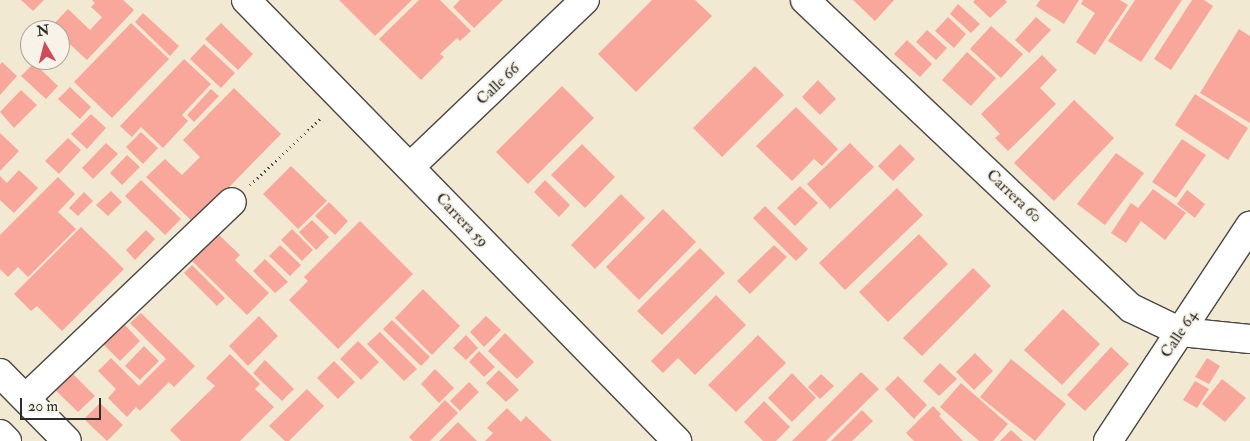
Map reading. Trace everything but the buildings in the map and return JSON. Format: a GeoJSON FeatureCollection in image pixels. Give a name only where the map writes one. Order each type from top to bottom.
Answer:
{"type":"FeatureCollection","features":[{"type":"Feature","properties":{"kind":"street","name":"Carrera 59"},"geometry":{"type":"LineString","coordinates":[[246,0],[677,441]]}},
{"type":"Feature","properties":{"kind":"street","name":"Calle 66"},"geometry":{"type":"LineString","coordinates":[[410,167],[585,0]]}},
{"type":"Feature","properties":{"kind":"street","name":"Carrera 60"},"geometry":{"type":"LineString","coordinates":[[805,0],[1132,308],[1181,332],[1250,340]]}},
{"type":"Feature","properties":{"kind":"street"},"geometry":{"type":"LineString","coordinates":[[26,398],[232,202]]}},
{"type":"Feature","properties":{"kind":"street","name":"Calle 64"},"geometry":{"type":"LineString","coordinates":[[1108,441],[1250,226]]}},
{"type":"Feature","properties":{"kind":"street"},"geometry":{"type":"LineString","coordinates":[[0,373],[67,441]]}},
{"type":"Feature","properties":{"kind":"street"},"geometry":{"type":"LineString","coordinates":[[0,434],[7,441]]}},
{"type":"Feature","properties":{"kind":"path"},"geometry":{"type":"LineString","coordinates":[[232,202],[341,98]]}}]}
